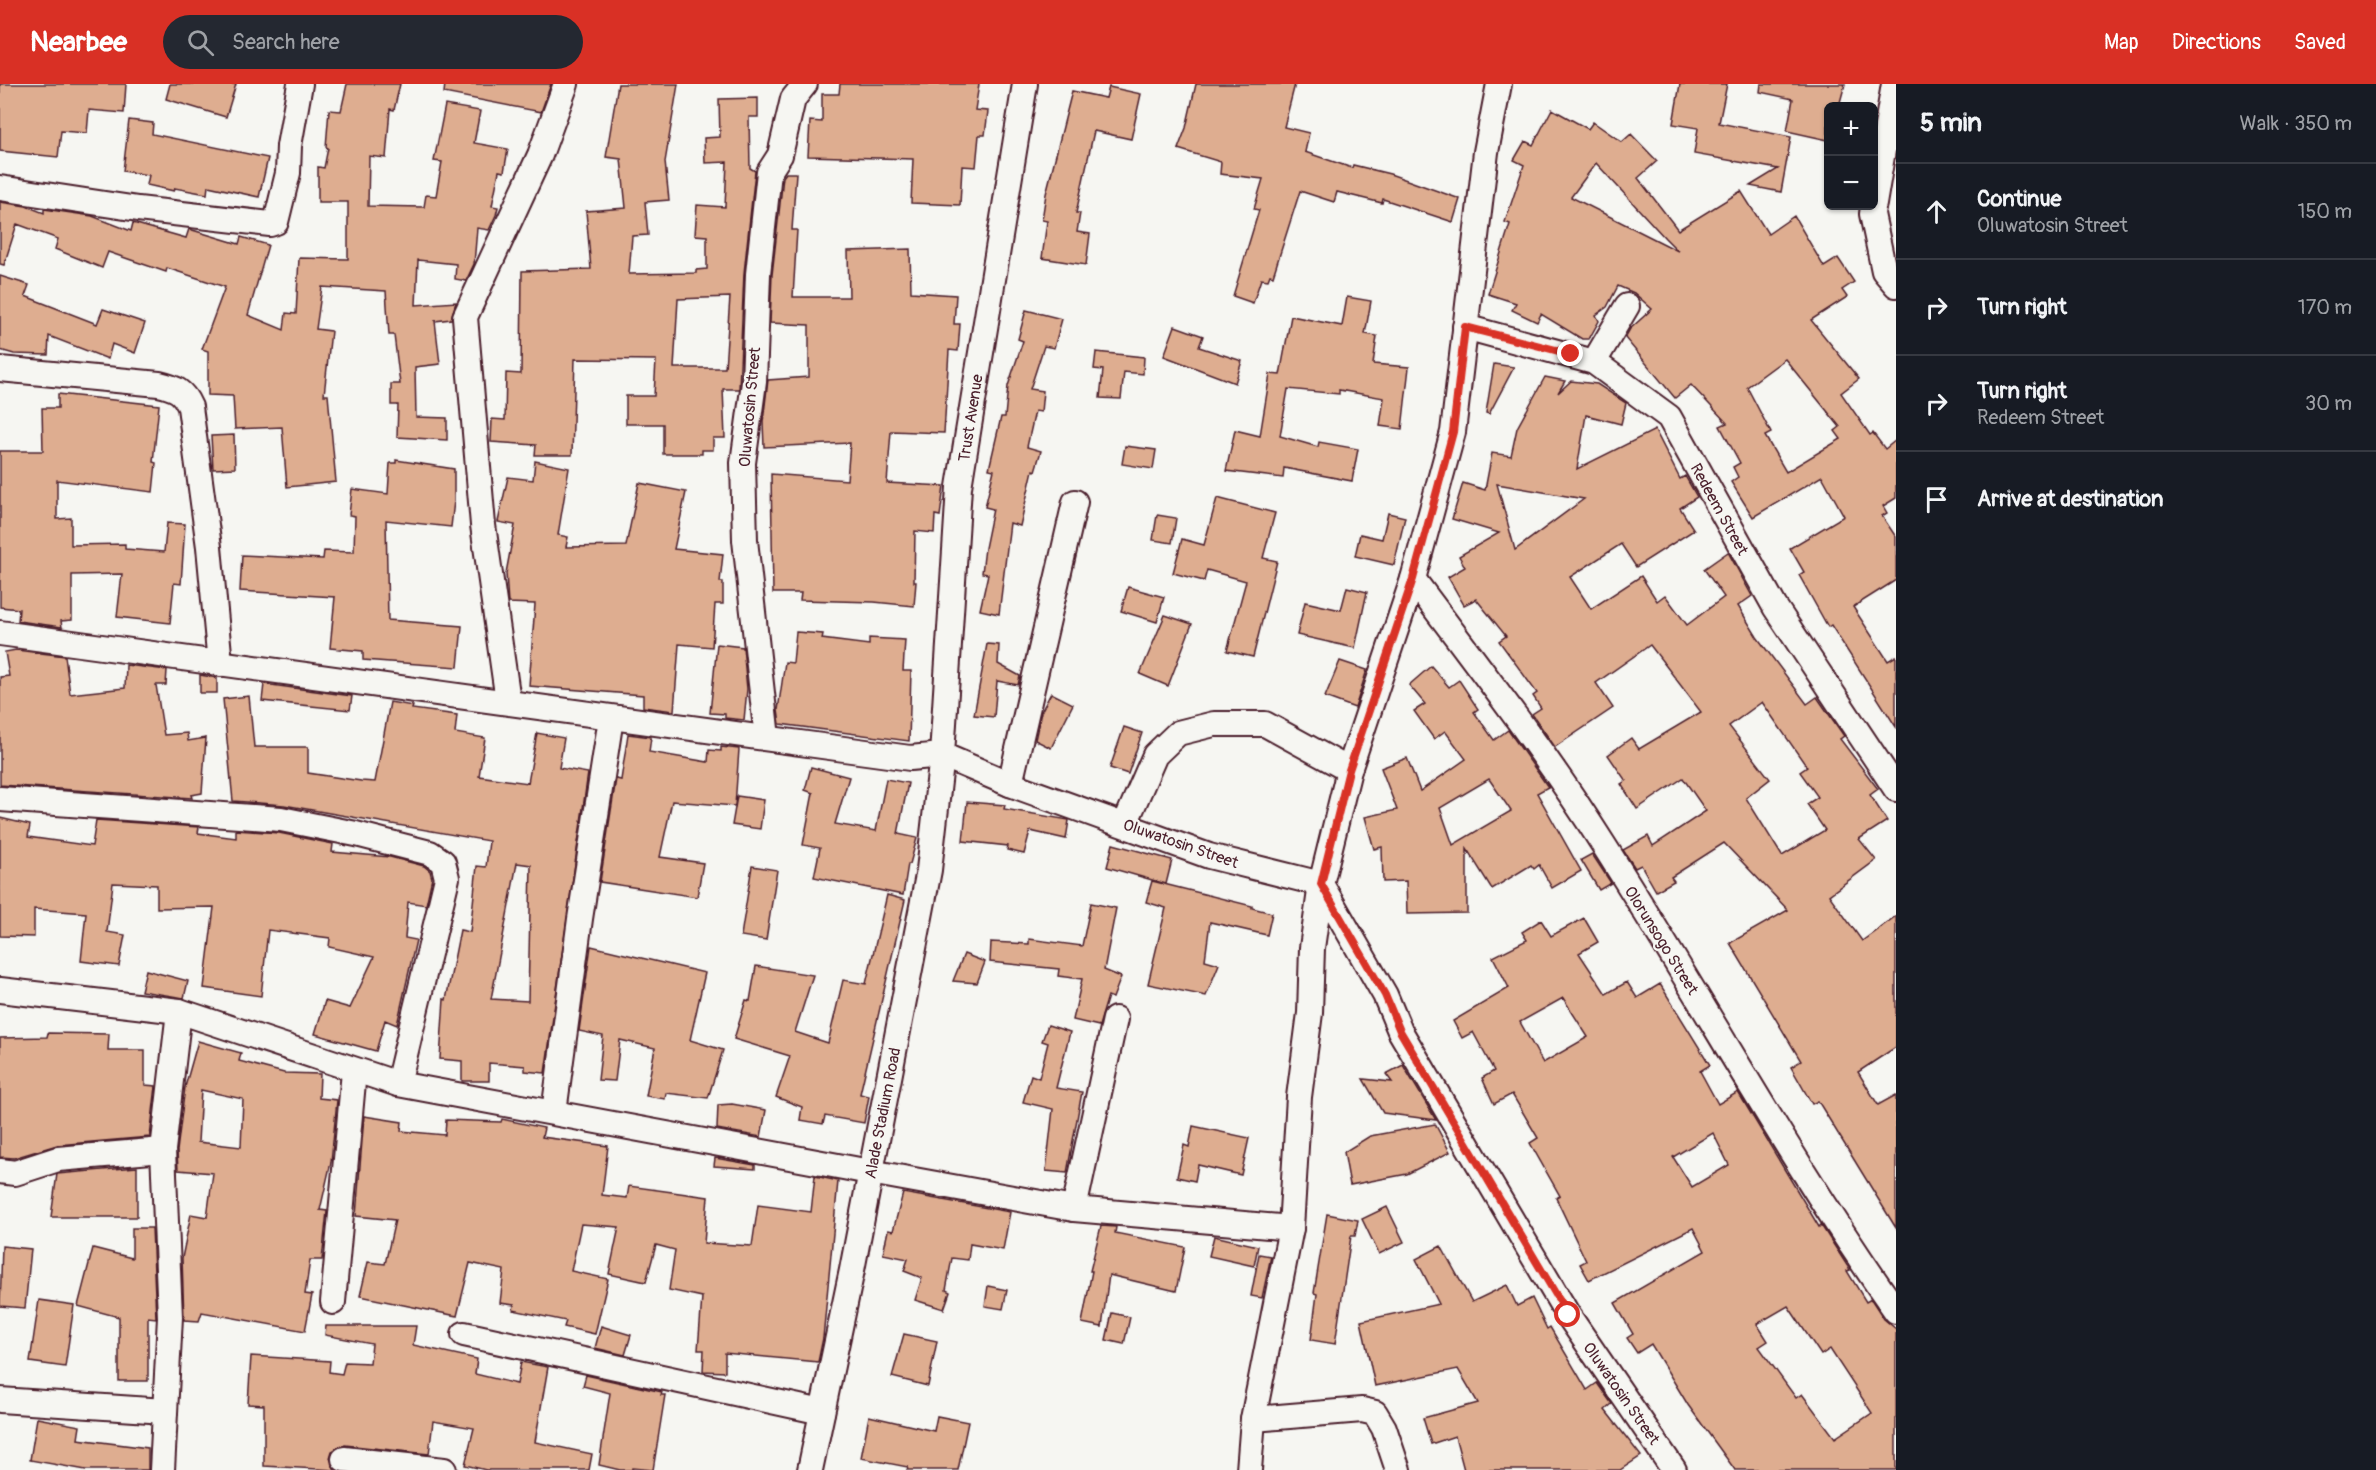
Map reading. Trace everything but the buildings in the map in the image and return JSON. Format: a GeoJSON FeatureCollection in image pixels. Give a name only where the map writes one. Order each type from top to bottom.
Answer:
{"type":"FeatureCollection","features":[{"type":"Feature","properties":{"kind":"street"},"geometry":{"type":"LineString","coordinates":[[0,188],[270,224],[276,222],[288,172],[289,146],[300,84]]}},
{"type":"Feature","properties":{"kind":"street"},"geometry":{"type":"LineString","coordinates":[[508,701],[483,525],[465,318],[540,155],[566,84]]}},
{"type":"Feature","properties":{"kind":"street","name":"Oluwatosin Street"},"geometry":{"type":"LineString","coordinates":[[767,738],[745,540],[743,463],[754,382],[758,274],[769,172],[780,155],[793,99],[805,84]]}},
{"type":"Feature","properties":{"kind":"street","name":"Trust Avenue"},"geometry":{"type":"LineString","coordinates":[[942,755],[959,487],[1025,84]]}},
{"type":"Feature","properties":{"kind":"street"},"geometry":{"type":"LineString","coordinates":[[1249,1470],[1253,1419],[1291,1228],[1299,1097],[1310,1013],[1312,948],[1321,884],[1349,770],[1413,579],[1453,432],[1486,152],[1499,84]]}},
{"type":"Feature","properties":{"kind":"street"},"geometry":{"type":"LineString","coordinates":[[1878,176],[1894,84]]}},
{"type":"Feature","properties":{"kind":"street"},"geometry":{"type":"LineString","coordinates":[[1872,210],[1884,271],[1896,285]]}},
{"type":"Feature","properties":{"kind":"street"},"geometry":{"type":"LineString","coordinates":[[1594,362],[1627,306]]}},
{"type":"Feature","properties":{"kind":"street","name":"Redeem Street"},"geometry":{"type":"LineString","coordinates":[[1465,327],[1594,362],[1669,417],[1775,607],[1896,789]]}},
{"type":"Feature","properties":{"kind":"street"},"geometry":{"type":"LineString","coordinates":[[0,369],[159,384],[178,388],[186,397],[190,407],[209,547],[220,664]]}},
{"type":"Feature","properties":{"kind":"street"},"geometry":{"type":"LineString","coordinates":[[1010,784],[1076,502]]}},
{"type":"Feature","properties":{"kind":"street","name":"Olorunsogo Street"},"geometry":{"type":"LineString","coordinates":[[1413,579],[1498,693],[1602,842],[1816,1190],[1896,1311]]}},
{"type":"Feature","properties":{"kind":"street"},"geometry":{"type":"LineString","coordinates":[[0,633],[910,758],[942,755]]}},
{"type":"Feature","properties":{"kind":"street"},"geometry":{"type":"LineString","coordinates":[[554,1112],[580,919],[611,718]]}},
{"type":"Feature","properties":{"kind":"street"},"geometry":{"type":"LineString","coordinates":[[1125,824],[1155,755],[1178,733],[1214,724],[1265,724],[1349,770]]}},
{"type":"Feature","properties":{"kind":"street","name":"Oluwatosin Street"},"geometry":{"type":"LineString","coordinates":[[942,755],[1010,784],[1209,856],[1321,884],[1385,995],[1400,1031],[1568,1315],[1674,1470]]}},
{"type":"Feature","properties":{"kind":"street","name":"Alade Stadium Road"},"geometry":{"type":"LineString","coordinates":[[810,1470],[929,870],[942,755]]}},
{"type":"Feature","properties":{"kind":"street"},"geometry":{"type":"LineString","coordinates":[[0,799],[282,819],[419,850],[443,862],[447,878],[398,1084]]}},
{"type":"Feature","properties":{"kind":"street"},"geometry":{"type":"LineString","coordinates":[[0,990],[179,1011],[398,1084],[870,1172],[1074,1209],[1291,1228]]}},
{"type":"Feature","properties":{"kind":"street"},"geometry":{"type":"LineString","coordinates":[[162,1470],[170,1317],[163,1150],[179,1011]]}},
{"type":"Feature","properties":{"kind":"street"},"geometry":{"type":"LineString","coordinates":[[1074,1209],[1115,1019]]}},
{"type":"Feature","properties":{"kind":"street"},"geometry":{"type":"LineString","coordinates":[[333,1302],[354,1071]]}},
{"type":"Feature","properties":{"kind":"street"},"geometry":{"type":"LineString","coordinates":[[0,1171],[15,1173],[58,1159],[163,1150]]}},
{"type":"Feature","properties":{"kind":"street"},"geometry":{"type":"LineString","coordinates":[[464,1334],[822,1412]]}},
{"type":"Feature","properties":{"kind":"street"},"geometry":{"type":"LineString","coordinates":[[0,1400],[165,1411]]}},
{"type":"Feature","properties":{"kind":"street"},"geometry":{"type":"LineString","coordinates":[[1253,1419],[1362,1410],[1375,1413],[1384,1428],[1398,1470]]}},
{"type":"Feature","properties":{"kind":"street"},"geometry":{"type":"LineString","coordinates":[[344,1459],[444,1470]]}},
{"type":"Feature","properties":{"kind":"route"},"geometry":{"type":"LineString","coordinates":[[1568,1315],[1400,1031],[1385,995],[1321,884],[1349,770],[1413,579],[1453,432],[1465,327],[1571,354]]}}]}
